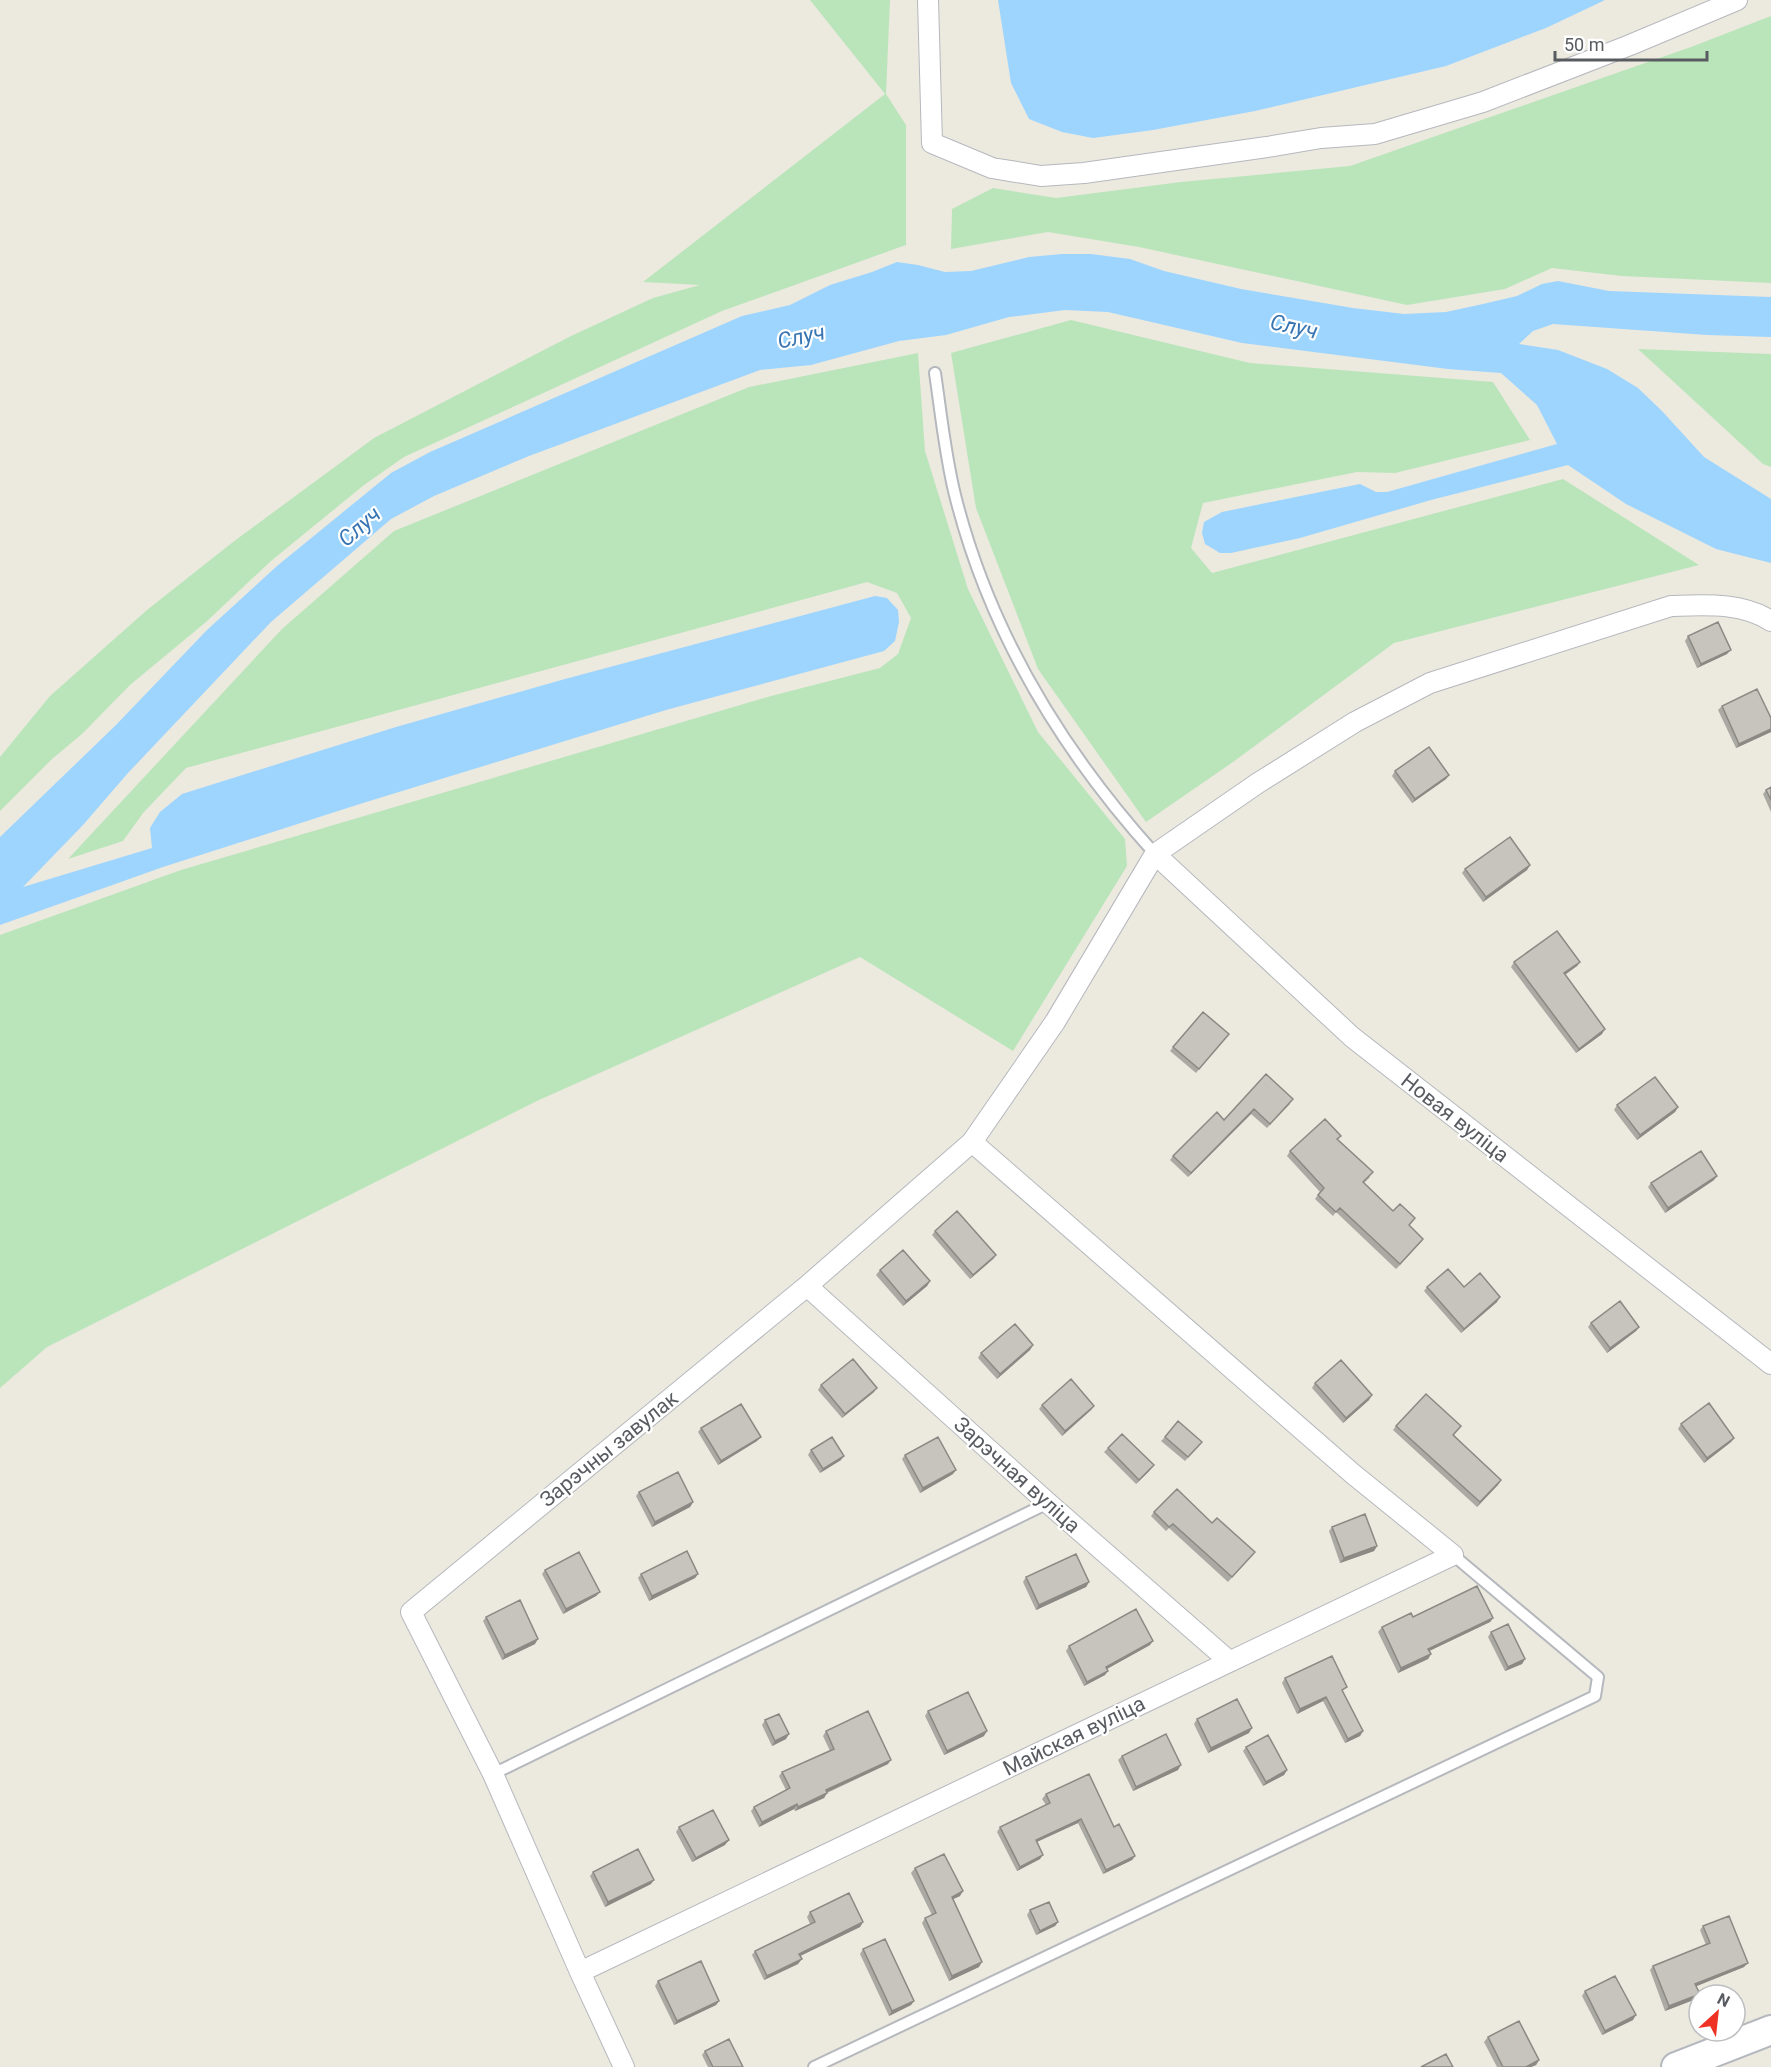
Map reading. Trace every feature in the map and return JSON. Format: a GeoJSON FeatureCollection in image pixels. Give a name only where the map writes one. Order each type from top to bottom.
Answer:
{"type":"FeatureCollection","features":[{"type":"Feature","properties":{"kind":"main road"},"geometry":{"type":"LineString","coordinates":[[1676,2067],[1771,2030]]}},
{"type":"Feature","properties":{"kind":"street"},"geometry":{"type":"LineString","coordinates":[[928,0],[932,143],[992,168],[1041,176],[1084,173],[1321,138],[1375,134],[1482,102],[1630,45],[1737,0]]}},
{"type":"Feature","properties":{"kind":"street"},"geometry":{"type":"LineString","coordinates":[[1155,854],[1258,783],[1346,728],[1430,683],[1671,606],[1711,605],[1738,608],[1771,621]]}},
{"type":"Feature","properties":{"kind":"street","name":"Зарэчны завулак"},"geometry":{"type":"LineString","coordinates":[[493,1774],[411,1612],[807,1286],[972,1142],[1055,1022],[1155,854]]}},
{"type":"Feature","properties":{"kind":"street","name":"Новая вуліца"},"geometry":{"type":"LineString","coordinates":[[1155,854],[1352,1037],[1771,1364]]}},
{"type":"Feature","properties":{"kind":"street"},"geometry":{"type":"LineString","coordinates":[[972,1142],[1353,1474],[1452,1556]]}},
{"type":"Feature","properties":{"kind":"street","name":"Зарэчная вуліца"},"geometry":{"type":"LineString","coordinates":[[807,1286],[1048,1503],[1229,1661]]}},
{"type":"Feature","properties":{"kind":"street","name":"Майская вуліца"},"geometry":{"type":"LineString","coordinates":[[580,1972],[1452,1556]]}},
{"type":"Feature","properties":{"kind":"street"},"geometry":{"type":"LineString","coordinates":[[493,1774],[624,2067]]}},
{"type":"Feature","properties":{"kind":"lane"},"geometry":{"type":"LineString","coordinates":[[935,373],[954,494],[979,575],[1006,639],[1064,740],[1120,816],[1155,854]]}},
{"type":"Feature","properties":{"kind":"lane"},"geometry":{"type":"LineString","coordinates":[[493,1774],[1048,1503]]}},
{"type":"Feature","properties":{"kind":"lane"},"geometry":{"type":"LineString","coordinates":[[814,2067],[1595,1696],[1599,1677],[1452,1556]]}},
{"type":"Feature","properties":{"kind":"green space"},"geometry":{"type":"Polygon","coordinates":[[[810,0],[890,0],[886,94],[906,125],[906,245],[722,311],[404,457],[364,485],[271,561],[206,622],[130,685],[0,811],[0,757],[50,696],[147,610],[233,542],[374,438],[571,336],[653,298],[700,285],[643,282],[885,94],[810,0]]]}},
{"type":"Feature","properties":{"kind":"green space"},"geometry":{"type":"Polygon","coordinates":[[[1771,16],[1771,283],[1622,276],[1552,268],[1505,289],[1407,305],[1139,247],[1048,232],[951,249],[952,209],[993,188],[1056,198],[1181,182],[1350,166],[1691,47],[1771,16]]]}},
{"type":"Feature","properties":{"kind":"green space"},"geometry":{"type":"Polygon","coordinates":[[[1071,320],[1250,363],[1493,382],[1530,440],[1395,473],[1357,472],[1203,503],[1191,548],[1212,573],[1563,479],[1699,565],[1394,643],[1233,762],[1146,822],[1038,669],[976,508],[951,353],[1071,320]]]}},
{"type":"Feature","properties":{"kind":"green space"},"geometry":{"type":"Polygon","coordinates":[[[1638,349],[1771,354],[1771,467],[1763,464],[1638,349]]]}},
{"type":"Feature","properties":{"kind":"green space"},"geometry":{"type":"Polygon","coordinates":[[[918,353],[925,451],[968,589],[1038,732],[1125,839],[1127,866],[1013,1051],[860,957],[539,1100],[47,1347],[0,1388],[0,935],[181,870],[771,696],[880,668],[898,654],[911,618],[897,593],[867,582],[186,768],[143,813],[123,841],[68,859],[282,629],[394,531],[749,387],[918,353]]]}},
{"type":"Feature","properties":{"kind":"water"},"geometry":{"type":"Polygon","coordinates":[[[998,0],[1605,0],[1546,28],[1446,66],[1255,111],[1153,130],[1093,138],[1062,132],[1029,119],[1011,83],[998,0]]]}},
{"type":"Feature","properties":{"kind":"water","name":"Случ"},"geometry":{"type":"Polygon","coordinates":[[[1091,254],[1130,259],[1164,271],[1241,289],[1353,308],[1404,314],[1446,312],[1517,296],[1542,284],[1558,281],[1609,291],[1771,297],[1771,337],[1707,335],[1553,324],[1533,331],[1519,344],[1558,350],[1607,369],[1638,388],[1704,457],[1771,499],[1771,563],[1716,549],[1626,504],[1568,465],[1431,500],[1300,538],[1231,553],[1220,553],[1205,544],[1202,533],[1204,522],[1222,512],[1360,484],[1376,492],[1387,492],[1557,444],[1537,405],[1501,373],[1448,369],[1242,343],[1108,312],[1065,310],[1009,317],[946,335],[899,341],[811,365],[760,370],[529,456],[434,496],[391,519],[271,622],[23,887],[152,848],[150,828],[160,812],[182,794],[396,727],[565,679],[875,596],[887,598],[898,610],[899,622],[895,641],[884,651],[666,710],[363,803],[163,867],[0,925],[0,837],[116,725],[207,630],[277,566],[391,473],[430,452],[742,316],[790,305],[830,285],[897,262],[945,272],[971,271],[1029,257],[1091,254]]]}},
{"type":"Feature","properties":{"kind":"building"},"geometry":{"type":"Polygon","coordinates":[[[1718,622],[1731,650],[1701,664],[1688,636],[1718,622]]]}},
{"type":"Feature","properties":{"kind":"building"},"geometry":{"type":"Polygon","coordinates":[[[1757,689],[1771,718],[1771,729],[1739,744],[1722,706],[1757,689]]]}},
{"type":"Feature","properties":{"kind":"building"},"geometry":{"type":"Polygon","coordinates":[[[1429,747],[1449,775],[1415,799],[1395,771],[1429,747]]]}},
{"type":"Feature","properties":{"kind":"building"},"geometry":{"type":"Polygon","coordinates":[[[1771,787],[1771,800],[1766,790],[1771,787]]]}},
{"type":"Feature","properties":{"kind":"building"},"geometry":{"type":"Polygon","coordinates":[[[1510,837],[1530,865],[1486,897],[1465,869],[1510,837]]]}},
{"type":"Feature","properties":{"kind":"building"},"geometry":{"type":"Polygon","coordinates":[[[1557,931],[1580,962],[1564,973],[1605,1029],[1579,1049],[1514,962],[1557,931]]]}},
{"type":"Feature","properties":{"kind":"building"},"geometry":{"type":"Polygon","coordinates":[[[1203,1012],[1229,1034],[1199,1069],[1173,1047],[1203,1012]]]}},
{"type":"Feature","properties":{"kind":"building"},"geometry":{"type":"Polygon","coordinates":[[[1266,1074],[1293,1099],[1270,1124],[1254,1109],[1191,1173],[1173,1156],[1217,1112],[1224,1120],[1266,1074]]]}},
{"type":"Feature","properties":{"kind":"building"},"geometry":{"type":"Polygon","coordinates":[[[1655,1077],[1678,1107],[1640,1135],[1617,1105],[1655,1077]]]}},
{"type":"Feature","properties":{"kind":"building"},"geometry":{"type":"Polygon","coordinates":[[[1325,1119],[1341,1136],[1337,1139],[1373,1172],[1363,1182],[1393,1211],[1400,1204],[1415,1218],[1409,1225],[1423,1239],[1400,1264],[1340,1208],[1336,1212],[1318,1195],[1324,1188],[1290,1151],[1325,1119]]]}},
{"type":"Feature","properties":{"kind":"building"},"geometry":{"type":"Polygon","coordinates":[[[1701,1151],[1717,1176],[1668,1208],[1651,1183],[1701,1151]]]}},
{"type":"Feature","properties":{"kind":"building"},"geometry":{"type":"Polygon","coordinates":[[[957,1211],[996,1255],[973,1275],[935,1231],[957,1211]]]}},
{"type":"Feature","properties":{"kind":"building"},"geometry":{"type":"Polygon","coordinates":[[[903,1250],[930,1281],[906,1301],[880,1270],[903,1250]]]}},
{"type":"Feature","properties":{"kind":"building"},"geometry":{"type":"Polygon","coordinates":[[[1448,1269],[1464,1287],[1480,1273],[1500,1297],[1464,1329],[1427,1287],[1448,1269]]]}},
{"type":"Feature","properties":{"kind":"building"},"geometry":{"type":"Polygon","coordinates":[[[1620,1301],[1639,1327],[1610,1348],[1591,1323],[1620,1301]]]}},
{"type":"Feature","properties":{"kind":"building"},"geometry":{"type":"Polygon","coordinates":[[[1015,1324],[1033,1345],[1000,1374],[981,1353],[1015,1324]]]}},
{"type":"Feature","properties":{"kind":"building"},"geometry":{"type":"Polygon","coordinates":[[[853,1359],[877,1388],[845,1414],[821,1385],[853,1359]]]}},
{"type":"Feature","properties":{"kind":"building"},"geometry":{"type":"Polygon","coordinates":[[[1341,1360],[1372,1395],[1346,1418],[1315,1383],[1341,1360]]]}},
{"type":"Feature","properties":{"kind":"building"},"geometry":{"type":"Polygon","coordinates":[[[1071,1379],[1094,1406],[1065,1431],[1042,1405],[1071,1379]]]}},
{"type":"Feature","properties":{"kind":"building"},"geometry":{"type":"Polygon","coordinates":[[[1426,1394],[1461,1426],[1453,1435],[1501,1480],[1480,1502],[1396,1426],[1426,1394]]]}},
{"type":"Feature","properties":{"kind":"building"},"geometry":{"type":"Polygon","coordinates":[[[1709,1403],[1734,1438],[1707,1458],[1681,1424],[1709,1403]]]}},
{"type":"Feature","properties":{"kind":"building"},"geometry":{"type":"Polygon","coordinates":[[[741,1404],[761,1437],[721,1461],[701,1428],[741,1404]]]}},
{"type":"Feature","properties":{"kind":"building"},"geometry":{"type":"Polygon","coordinates":[[[1178,1421],[1202,1442],[1188,1457],[1165,1437],[1178,1421]]]}},
{"type":"Feature","properties":{"kind":"building"},"geometry":{"type":"Polygon","coordinates":[[[1122,1434],[1154,1465],[1139,1480],[1108,1448],[1122,1434]]]}},
{"type":"Feature","properties":{"kind":"building"},"geometry":{"type":"Polygon","coordinates":[[[832,1437],[844,1456],[823,1469],[811,1450],[832,1437]]]}},
{"type":"Feature","properties":{"kind":"building"},"geometry":{"type":"Polygon","coordinates":[[[938,1437],[956,1470],[923,1488],[905,1455],[938,1437]]]}},
{"type":"Feature","properties":{"kind":"building"},"geometry":{"type":"Polygon","coordinates":[[[678,1472],[693,1502],[655,1522],[639,1492],[678,1472]]]}},
{"type":"Feature","properties":{"kind":"building"},"geometry":{"type":"Polygon","coordinates":[[[1177,1489],[1212,1523],[1217,1518],[1255,1552],[1232,1577],[1173,1524],[1169,1527],[1154,1512],[1177,1489]]]}},
{"type":"Feature","properties":{"kind":"building"},"geometry":{"type":"Polygon","coordinates":[[[1365,1514],[1377,1546],[1344,1558],[1332,1527],[1365,1514]]]}},
{"type":"Feature","properties":{"kind":"building"},"geometry":{"type":"Polygon","coordinates":[[[687,1551],[698,1574],[652,1596],[641,1574],[687,1551]]]}},
{"type":"Feature","properties":{"kind":"building"},"geometry":{"type":"Polygon","coordinates":[[[579,1552],[600,1592],[566,1609],[545,1570],[579,1552]]]}},
{"type":"Feature","properties":{"kind":"building"},"geometry":{"type":"Polygon","coordinates":[[[1076,1554],[1089,1582],[1039,1605],[1026,1577],[1076,1554]]]}},
{"type":"Feature","properties":{"kind":"building"},"geometry":{"type":"Polygon","coordinates":[[[1477,1586],[1493,1618],[1428,1649],[1431,1654],[1401,1668],[1382,1627],[1411,1613],[1413,1617],[1477,1586]]]}},
{"type":"Feature","properties":{"kind":"building"},"geometry":{"type":"Polygon","coordinates":[[[520,1600],[538,1639],[505,1655],[486,1617],[520,1600]]]}},
{"type":"Feature","properties":{"kind":"building"},"geometry":{"type":"Polygon","coordinates":[[[1136,1609],[1153,1641],[1106,1667],[1108,1671],[1087,1682],[1069,1646],[1136,1609]]]}},
{"type":"Feature","properties":{"kind":"building"},"geometry":{"type":"Polygon","coordinates":[[[1508,1624],[1525,1659],[1508,1667],[1491,1632],[1508,1624]]]}},
{"type":"Feature","properties":{"kind":"building"},"geometry":{"type":"Polygon","coordinates":[[[1332,1656],[1347,1687],[1342,1690],[1363,1731],[1348,1739],[1326,1697],[1300,1709],[1285,1678],[1332,1656]]]}},
{"type":"Feature","properties":{"kind":"building"},"geometry":{"type":"Polygon","coordinates":[[[968,1692],[987,1731],[947,1751],[928,1711],[968,1692]]]}},
{"type":"Feature","properties":{"kind":"building"},"geometry":{"type":"Polygon","coordinates":[[[1237,1699],[1252,1728],[1211,1748],[1197,1719],[1237,1699]]]}},
{"type":"Feature","properties":{"kind":"building"},"geometry":{"type":"Polygon","coordinates":[[[868,1711],[891,1760],[826,1790],[827,1793],[798,1807],[797,1804],[762,1822],[754,1807],[790,1788],[782,1772],[834,1749],[826,1731],[868,1711]]]}},
{"type":"Feature","properties":{"kind":"building"},"geometry":{"type":"Polygon","coordinates":[[[779,1714],[789,1734],[775,1741],[765,1720],[779,1714]]]}},
{"type":"Feature","properties":{"kind":"building"},"geometry":{"type":"Polygon","coordinates":[[[1166,1734],[1181,1765],[1136,1787],[1122,1756],[1166,1734]]]}},
{"type":"Feature","properties":{"kind":"building"},"geometry":{"type":"Polygon","coordinates":[[[1268,1735],[1287,1770],[1266,1782],[1246,1747],[1268,1735]]]}},
{"type":"Feature","properties":{"kind":"building"},"geometry":{"type":"Polygon","coordinates":[[[1089,1774],[1114,1827],[1119,1824],[1135,1856],[1106,1870],[1081,1819],[1036,1840],[1043,1855],[1020,1867],[1000,1827],[1050,1803],[1046,1794],[1089,1774]]]}},
{"type":"Feature","properties":{"kind":"building"},"geometry":{"type":"Polygon","coordinates":[[[713,1810],[729,1840],[696,1858],[679,1827],[713,1810]]]}},
{"type":"Feature","properties":{"kind":"building"},"geometry":{"type":"Polygon","coordinates":[[[638,1849],[654,1880],[608,1902],[593,1872],[638,1849]]]}},
{"type":"Feature","properties":{"kind":"building"},"geometry":{"type":"Polygon","coordinates":[[[944,1854],[963,1891],[952,1897],[982,1962],[952,1976],[925,1918],[936,1913],[915,1868],[944,1854]]]}},
{"type":"Feature","properties":{"kind":"building"},"geometry":{"type":"Polygon","coordinates":[[[849,1893],[863,1922],[799,1954],[802,1959],[767,1976],[755,1951],[815,1922],[810,1912],[849,1893]]]}},
{"type":"Feature","properties":{"kind":"building"},"geometry":{"type":"Polygon","coordinates":[[[1049,1902],[1058,1922],[1040,1931],[1030,1910],[1049,1902]]]}},
{"type":"Feature","properties":{"kind":"building"},"geometry":{"type":"Polygon","coordinates":[[[1729,1916],[1748,1963],[1698,1983],[1687,1983],[1687,1999],[1669,2006],[1653,1966],[1710,1943],[1703,1926],[1729,1916]]]}},
{"type":"Feature","properties":{"kind":"building"},"geometry":{"type":"Polygon","coordinates":[[[885,1939],[914,2001],[892,2011],[863,1949],[885,1939]]]}},
{"type":"Feature","properties":{"kind":"building"},"geometry":{"type":"Polygon","coordinates":[[[701,1961],[719,2001],[677,2021],[658,1981],[701,1961]]]}},
{"type":"Feature","properties":{"kind":"building"},"geometry":{"type":"Polygon","coordinates":[[[1615,1976],[1636,2015],[1605,2031],[1585,1991],[1615,1976]]]}},
{"type":"Feature","properties":{"kind":"building"},"geometry":{"type":"Polygon","coordinates":[[[1519,2021],[1539,2060],[1526,2067],[1503,2067],[1488,2037],[1519,2021]]]}},
{"type":"Feature","properties":{"kind":"building"},"geometry":{"type":"Polygon","coordinates":[[[729,2039],[743,2067],[713,2067],[705,2051],[729,2039]]]}},
{"type":"Feature","properties":{"kind":"building"},"geometry":{"type":"Polygon","coordinates":[[[1446,2054],[1453,2067],[1421,2067],[1446,2054]]]}}]}
